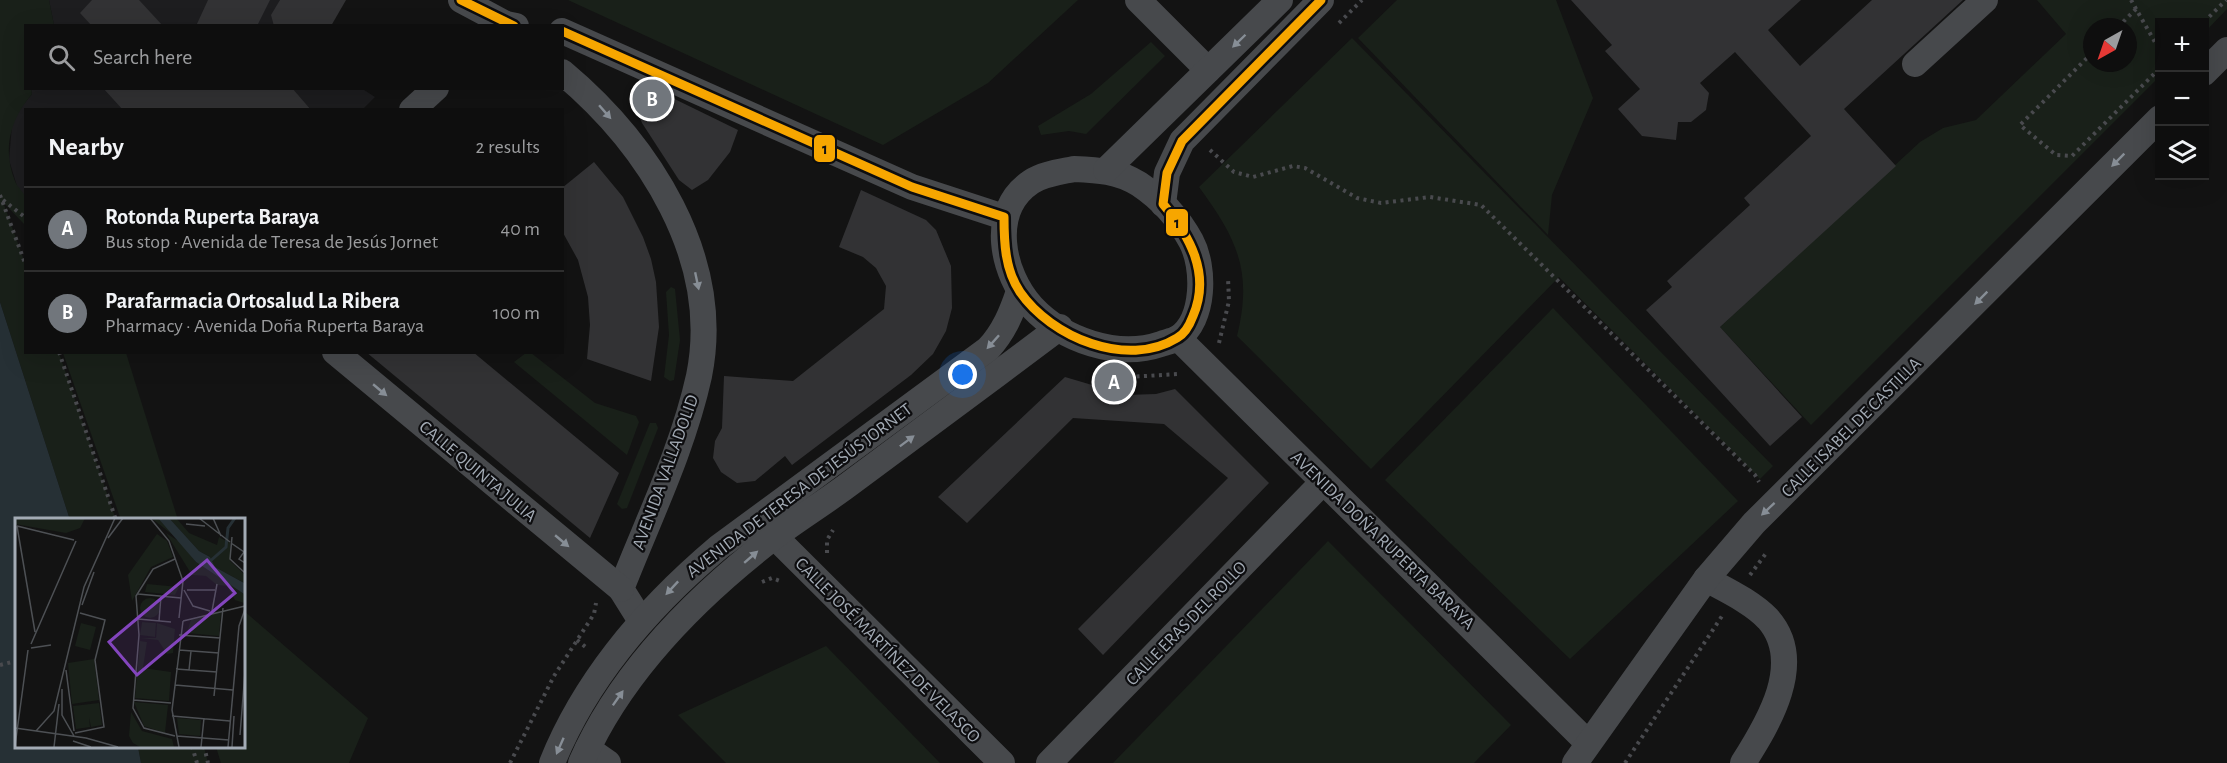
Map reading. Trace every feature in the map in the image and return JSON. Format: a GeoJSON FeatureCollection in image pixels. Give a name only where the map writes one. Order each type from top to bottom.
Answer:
{"type":"FeatureCollection","features":[{"type":"Feature","properties":{"kind":"street"},"geometry":{"type":"LineString","coordinates":[[461,0],[507,24]]}},
{"type":"Feature","properties":{"kind":"street"},"geometry":{"type":"LineString","coordinates":[[1138,0],[1208,70]]}},
{"type":"Feature","properties":{"kind":"street"},"geometry":{"type":"LineString","coordinates":[[1106,170],[1280,0]]}},
{"type":"Feature","properties":{"kind":"street"},"geometry":{"type":"LineString","coordinates":[[1163,204],[1167,173],[1182,141],[1321,0]]}},
{"type":"Feature","properties":{"kind":"street"},"geometry":{"type":"LineString","coordinates":[[1915,64],[1985,0]]}},
{"type":"Feature","properties":{"kind":"street"},"geometry":{"type":"LineString","coordinates":[[564,32],[912,187],[1004,217]]}},
{"type":"Feature","properties":{"kind":"street"},"geometry":{"type":"LineString","coordinates":[[2206,72],[2227,50]]}},
{"type":"Feature","properties":{"kind":"street","name":"AVENIDA VALLADOLID"},"geometry":{"type":"LineString","coordinates":[[564,74],[605,112],[643,156],[663,190],[681,228],[692,259],[702,306],[703,341],[699,375],[684,428],[621,589]]}},
{"type":"Feature","properties":{"kind":"street"},"geometry":{"type":"LineString","coordinates":[[414,108],[434,90]]}},
{"type":"Feature","properties":{"kind":"street","name":"CALLE ISABEL DE CASTILLA"},"geometry":{"type":"LineString","coordinates":[[1581,753],[1706,579],[1754,523],[2155,123]]}},
{"type":"Feature","properties":{"kind":"street"},"geometry":{"type":"LineString","coordinates":[[1074,169],[1106,170],[1139,184],[1163,204],[1192,243],[1200,271],[1199,299],[1192,319],[1178,338],[1156,345],[1119,350],[1085,342],[1034,308],[1019,291],[1004,245],[1004,217],[1017,194],[1031,182],[1052,173],[1074,169]]}},
{"type":"Feature","properties":{"kind":"street","name":"AVENIDA DE TERESA DE JESÚS JORNET"},"geometry":{"type":"LineString","coordinates":[[552,763],[582,702],[607,664],[641,621],[679,581],[719,547],[988,349],[998,339],[1013,312],[1019,291]]}},
{"type":"Feature","properties":{"kind":"street","name":"AVENIDA DE TERESA DE JESÚS JORNET"},"geometry":{"type":"LineString","coordinates":[[592,758],[606,716],[659,643],[686,613],[775,537],[822,505],[1060,327]]}},
{"type":"Feature","properties":{"kind":"street","name":"AVENIDA DOÑA RUPERTA BARAYA"},"geometry":{"type":"LineString","coordinates":[[1178,338],[1323,482],[1581,753]]}},
{"type":"Feature","properties":{"kind":"street","name":"CALLE QUINTA JULIA"},"geometry":{"type":"LineString","coordinates":[[337,354],[621,589]]}},
{"type":"Feature","properties":{"kind":"street","name":"CALLE ERAS DEL ROLLO"},"geometry":{"type":"LineString","coordinates":[[1049,763],[1323,482]]}},
{"type":"Feature","properties":{"kind":"street","name":"CALLE JOSÉ MARTÍNEZ DE VELASCO"},"geometry":{"type":"LineString","coordinates":[[775,537],[1002,763]]}},
{"type":"Feature","properties":{"kind":"street"},"geometry":{"type":"LineString","coordinates":[[1706,579],[1736,595],[1768,619],[1781,640],[1784,673],[1779,696],[1743,763]]}},
{"type":"Feature","properties":{"kind":"street"},"geometry":{"type":"LineString","coordinates":[[621,589],[641,621]]}},
{"type":"Feature","properties":{"kind":"path"},"geometry":{"type":"LineString","coordinates":[[1336,25],[1362,0]]}},
{"type":"Feature","properties":{"kind":"path"},"geometry":{"type":"LineString","coordinates":[[2131,0],[2155,42]]}},
{"type":"Feature","properties":{"kind":"path"},"geometry":{"type":"LineString","coordinates":[[2208,18],[2226,0]]}},
{"type":"Feature","properties":{"kind":"path"},"geometry":{"type":"LineString","coordinates":[[2127,18],[2136,9]]}},
{"type":"Feature","properties":{"kind":"path"},"geometry":{"type":"LineString","coordinates":[[2083,62],[2020,125],[2056,155],[2072,156],[2156,72]]}},
{"type":"Feature","properties":{"kind":"path"},"geometry":{"type":"LineString","coordinates":[[1204,156],[1218,142]]}},
{"type":"Feature","properties":{"kind":"path"},"geometry":{"type":"LineString","coordinates":[[1209,151],[1234,171],[1253,177],[1293,166],[1305,168],[1357,198],[1381,202],[1430,197],[1481,205],[1755,474],[1760,485],[1758,488]]}},
{"type":"Feature","properties":{"kind":"path"},"geometry":{"type":"LineString","coordinates":[[1,197],[24,216]]}},
{"type":"Feature","properties":{"kind":"path"},"geometry":{"type":"LineString","coordinates":[[1,197],[24,260]]}},
{"type":"Feature","properties":{"kind":"path"},"geometry":{"type":"LineString","coordinates":[[1124,377],[1179,374],[1188,380],[1205,365],[1219,350],[1219,335],[1229,301],[1228,274]]}},
{"type":"Feature","properties":{"kind":"path"},"geometry":{"type":"LineString","coordinates":[[60,354],[115,518]]}},
{"type":"Feature","properties":{"kind":"path"},"geometry":{"type":"LineString","coordinates":[[761,583],[772,578],[792,586],[800,585],[825,562],[830,532],[839,525]]}},
{"type":"Feature","properties":{"kind":"path"},"geometry":{"type":"LineString","coordinates":[[510,763],[554,676],[594,614],[597,604],[588,586],[589,575],[594,567]]}},
{"type":"Feature","properties":{"kind":"path"},"geometry":{"type":"LineString","coordinates":[[577,640],[607,664]]}},
{"type":"Feature","properties":{"kind":"path"},"geometry":{"type":"LineString","coordinates":[[0,665],[15,661]]}},
{"type":"Feature","properties":{"kind":"path"},"geometry":{"type":"LineString","coordinates":[[192,748],[196,763]]}},
{"type":"Feature","properties":{"kind":"path"},"geometry":{"type":"LineString","coordinates":[[204,748],[208,763]]}},
{"type":"Feature","properties":{"kind":"shaded area"},"geometry":{"type":"Polygon","coordinates":[[[0,0],[49,0],[54,24],[24,24],[24,90],[31,90],[32,94],[18,114],[10,135],[9,158],[16,183],[24,195],[24,224],[3,202],[24,260],[24,354],[59,354],[115,518],[69,518],[0,302],[0,0]]]}},
{"type":"Feature","properties":{"kind":"shaded area"},"geometry":{"type":"Polygon","coordinates":[[[49,0],[280,0],[274,24],[54,24],[49,0]]]}},
{"type":"Feature","properties":{"kind":"shaded area"},"geometry":{"type":"Polygon","coordinates":[[[568,0],[1078,0],[988,83],[883,145],[568,0]]]}},
{"type":"Feature","properties":{"kind":"shaded area"},"geometry":{"type":"Polygon","coordinates":[[[1397,0],[1556,0],[1593,98],[1552,195],[1548,235],[1358,38],[1397,0]]]}},
{"type":"Feature","properties":{"kind":"shaded area"},"geometry":{"type":"Polygon","coordinates":[[[2037,0],[2227,0],[2227,9],[2209,28],[2209,18],[2155,18],[2155,81],[1811,425],[1720,327],[1920,142],[1943,128],[1976,120],[2066,34],[2037,0]]]}},
{"type":"Feature","properties":{"kind":"shaded area"},"geometry":{"type":"Polygon","coordinates":[[[1352,38],[1773,466],[1760,479],[1559,277],[1371,469],[1237,336],[1243,293],[1238,257],[1223,223],[1199,187],[1352,38]]]}},
{"type":"Feature","properties":{"kind":"shaded area"},"geometry":{"type":"Polygon","coordinates":[[[1151,42],[1165,56],[1086,134],[1069,131],[1041,135],[1038,126],[1091,94],[1151,42]]]}},
{"type":"Feature","properties":{"kind":"shaded area"},"geometry":{"type":"Polygon","coordinates":[[[31,90],[364,90],[375,97],[364,108],[24,108],[24,196],[17,186],[9,160],[12,125],[18,111],[32,94],[31,90]]]}},
{"type":"Feature","properties":{"kind":"shaded area"},"geometry":{"type":"Polygon","coordinates":[[[671,287],[675,289],[680,340],[674,380],[670,381],[664,377],[669,335],[666,292],[671,287]]]}},
{"type":"Feature","properties":{"kind":"shaded area"},"geometry":{"type":"Polygon","coordinates":[[[0,302],[69,518],[15,518],[15,748],[138,748],[141,763],[0,763],[0,302]]]}},
{"type":"Feature","properties":{"kind":"shaded area"},"geometry":{"type":"Polygon","coordinates":[[[1553,308],[1738,501],[1570,659],[1385,480],[1553,308]]]}},
{"type":"Feature","properties":{"kind":"shaded area"},"geometry":{"type":"Polygon","coordinates":[[[63,354],[126,354],[177,518],[120,518],[63,354]]]}},
{"type":"Feature","properties":{"kind":"shaded area"},"geometry":{"type":"Polygon","coordinates":[[[525,354],[532,354],[595,403],[636,416],[639,422],[627,455],[514,362],[525,354]]]}},
{"type":"Feature","properties":{"kind":"shaded area"},"geometry":{"type":"Polygon","coordinates":[[[650,423],[656,423],[658,428],[627,508],[622,509],[617,504],[650,423]]]}},
{"type":"Feature","properties":{"kind":"shaded area"},"geometry":{"type":"Polygon","coordinates":[[[1328,541],[1511,725],[1474,763],[1113,763],[1328,541]]]}},
{"type":"Feature","properties":{"kind":"shaded area"},"geometry":{"type":"Polygon","coordinates":[[[244,611],[368,718],[349,763],[221,763],[216,748],[244,748],[244,611]]]}},
{"type":"Feature","properties":{"kind":"shaded area"},"geometry":{"type":"Polygon","coordinates":[[[826,646],[940,763],[726,763],[678,715],[826,646]]]}},
{"type":"Feature","properties":{"kind":"shaded area"},"geometry":{"type":"Polygon","coordinates":[[[138,748],[204,748],[208,763],[141,763],[138,748]]]}},
{"type":"Feature","properties":{"kind":"building"},"geometry":{"type":"Polygon","coordinates":[[[92,0],[139,0],[161,24],[90,24],[80,13],[92,0]]]}},
{"type":"Feature","properties":{"kind":"building"},"geometry":{"type":"Polygon","coordinates":[[[208,0],[270,0],[258,24],[197,24],[208,0]]]}},
{"type":"Feature","properties":{"kind":"building"},"geometry":{"type":"Polygon","coordinates":[[[280,0],[346,0],[332,24],[273,24],[271,15],[280,0]]]}},
{"type":"Feature","properties":{"kind":"building"},"geometry":{"type":"Polygon","coordinates":[[[1571,0],[1801,0],[1768,30],[1800,66],[1872,0],[1963,0],[1844,109],[1896,166],[1720,327],[1802,417],[1770,446],[1646,310],[1672,287],[1667,281],[1750,205],[1744,198],[1811,136],[1735,52],[1700,83],[1709,93],[1706,110],[1691,122],[1678,122],[1676,140],[1642,136],[1618,109],[1640,89],[1605,51],[1612,45],[1571,0]]]}},
{"type":"Feature","properties":{"kind":"building"},"geometry":{"type":"Polygon","coordinates":[[[650,87],[738,130],[730,152],[708,180],[692,190],[679,180],[642,123],[636,108],[650,87]]]}},
{"type":"Feature","properties":{"kind":"building"},"geometry":{"type":"Polygon","coordinates":[[[105,90],[294,90],[309,108],[121,108],[105,90]]]}},
{"type":"Feature","properties":{"kind":"building"},"geometry":{"type":"Polygon","coordinates":[[[594,162],[623,197],[643,237],[656,282],[659,327],[651,381],[587,359],[590,325],[588,297],[578,260],[564,235],[564,186],[594,162]]]}},
{"type":"Feature","properties":{"kind":"building"},"geometry":{"type":"Polygon","coordinates":[[[861,190],[926,220],[936,230],[951,266],[952,308],[946,331],[933,354],[911,375],[792,465],[785,456],[755,481],[737,483],[721,472],[713,458],[715,441],[722,428],[724,376],[793,381],[884,309],[886,286],[876,268],[863,257],[839,247],[861,190]]]}},
{"type":"Feature","properties":{"kind":"building"},"geometry":{"type":"Polygon","coordinates":[[[368,354],[475,354],[619,473],[590,538],[368,354]]]}},
{"type":"Feature","properties":{"kind":"building"},"geometry":{"type":"Polygon","coordinates":[[[1065,377],[1126,395],[1156,394],[1175,389],[1269,483],[1103,655],[1078,629],[1228,478],[1164,424],[1073,418],[967,523],[938,497],[1065,377]]]}},
{"type":"Feature","properties":{"kind":"transit line","name":"1"},"geometry":{"type":"LineString","coordinates":[[461,0],[510,24]]}},
{"type":"Feature","properties":{"kind":"transit line","name":"1"},"geometry":{"type":"LineString","coordinates":[[564,32],[912,187],[1004,217],[1005,246],[1011,275],[1020,292],[1034,308],[1051,323],[1070,335],[1114,349],[1136,350],[1157,347],[1180,336],[1190,322],[1198,300],[1200,285],[1195,256],[1182,229],[1163,204],[1167,173],[1182,141],[1321,0]]}},
{"type":"Feature","properties":{"kind":"place","name":"Parafarmacia Ortosalud La Ribera"},"geometry":{"type":"Point","coordinates":[652,99]}},
{"type":"Feature","properties":{"kind":"place","name":"Rotonda Ruperta Baraya"},"geometry":{"type":"Point","coordinates":[1114,382]}}]}
